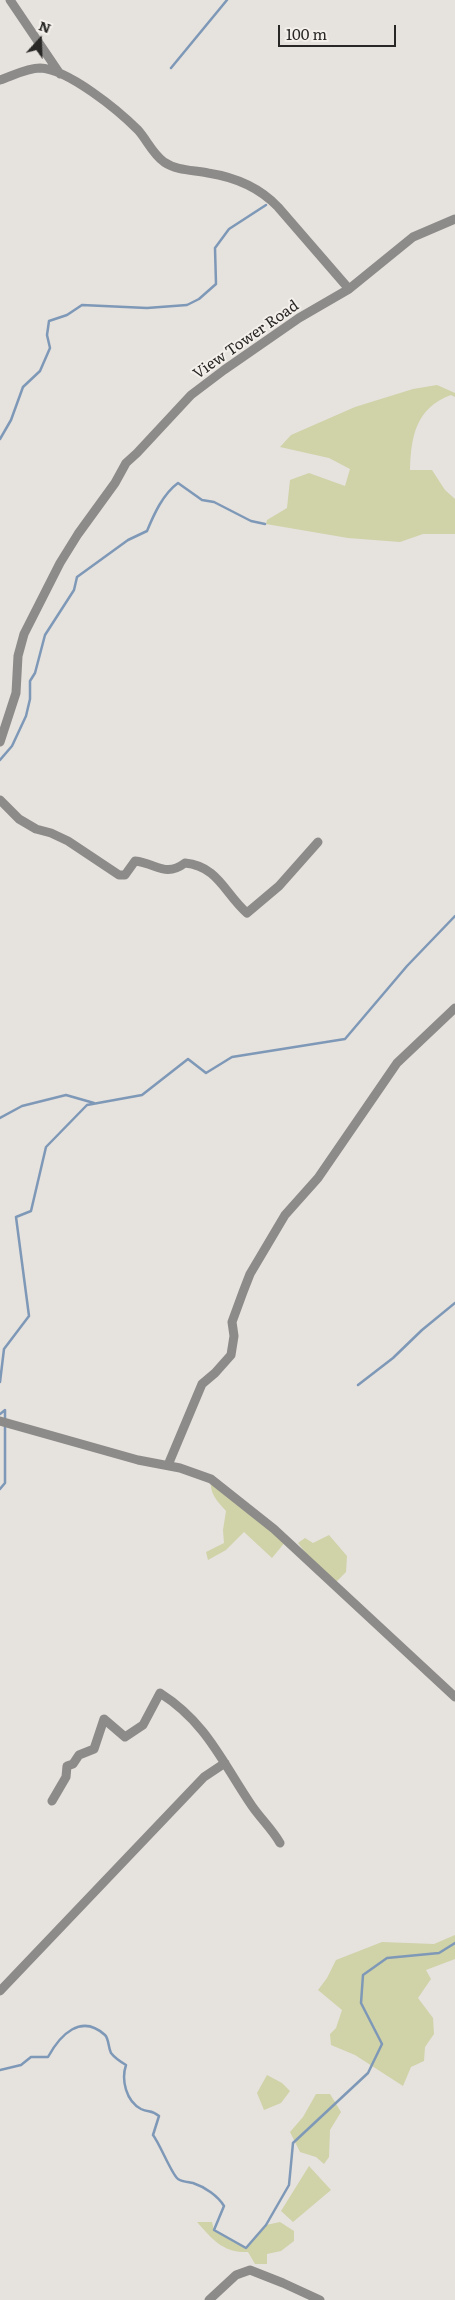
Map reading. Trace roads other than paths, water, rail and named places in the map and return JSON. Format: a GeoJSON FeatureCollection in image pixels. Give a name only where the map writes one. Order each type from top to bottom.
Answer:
{"type":"FeatureCollection","features":[{"type":"Feature","properties":{"kind":"street"},"geometry":{"type":"LineString","coordinates":[[10,0],[60,74]]}},
{"type":"Feature","properties":{"kind":"street"},"geometry":{"type":"LineString","coordinates":[[0,80],[37,68],[50,69],[105,102],[139,131],[147,145],[165,163],[182,170],[218,176],[255,188],[267,195],[350,289]]}},
{"type":"Feature","properties":{"kind":"street","name":"View Tower Road"},"geometry":{"type":"LineString","coordinates":[[0,742],[16,693],[18,656],[24,634],[60,563],[78,534],[116,483],[126,462],[137,453],[191,395],[224,370],[299,318],[350,289],[413,237],[455,219]]}},
{"type":"Feature","properties":{"kind":"street"},"geometry":{"type":"LineString","coordinates":[[0,800],[19,819],[36,829],[51,833],[68,841],[119,875],[125,875],[134,861],[168,871],[176,870],[186,862],[206,868],[225,885],[247,913],[279,886],[318,842]]}},
{"type":"Feature","properties":{"kind":"street"},"geometry":{"type":"LineString","coordinates":[[168,1465],[202,1384],[231,1355],[234,1336],[232,1322],[243,1292],[250,1274],[285,1215],[318,1178],[397,1064],[455,1008]]}},
{"type":"Feature","properties":{"kind":"street"},"geometry":{"type":"LineString","coordinates":[[4,1422],[138,1460],[168,1465],[211,1479],[274,1529],[455,1698]]}},
{"type":"Feature","properties":{"kind":"street"},"geometry":{"type":"LineString","coordinates":[[52,1801],[66,1777],[67,1766],[73,1764],[80,1755],[94,1749],[104,1720],[125,1737],[143,1725],[160,1693],[181,1706],[211,1740],[253,1808],[271,1827],[280,1843]]}},
{"type":"Feature","properties":{"kind":"street"},"geometry":{"type":"LineString","coordinates":[[0,1991],[204,1777],[225,1763]]}},
{"type":"Feature","properties":{"kind":"street"},"geometry":{"type":"LineString","coordinates":[[209,2300],[236,2275],[250,2270],[320,2300]]}},
{"type":"Feature","properties":{"kind":"waterway"},"geometry":{"type":"LineString","coordinates":[[171,68],[227,0]]}},
{"type":"Feature","properties":{"kind":"waterway"},"geometry":{"type":"LineString","coordinates":[[0,439],[11,420],[23,387],[40,371],[50,348],[47,335],[49,321],[67,315],[82,305],[147,308],[187,305],[199,299],[216,284],[215,248],[229,229],[266,205]]}},
{"type":"Feature","properties":{"kind":"waterway"},"geometry":{"type":"LineString","coordinates":[[0,760],[12,746],[26,716],[30,699],[30,681],[35,673],[45,635],[74,590],[77,577],[128,540],[147,531],[160,505],[178,483],[202,500],[214,502],[251,521],[265,524]]}},
{"type":"Feature","properties":{"kind":"waterway"},"geometry":{"type":"LineString","coordinates":[[0,1382],[4,1349],[29,1316],[16,1217],[31,1211],[46,1147],[87,1105],[142,1095],[188,1059],[206,1073],[232,1057],[345,1039],[407,966],[455,916]]}},
{"type":"Feature","properties":{"kind":"waterway"},"geometry":{"type":"LineString","coordinates":[[0,1118],[22,1106],[66,1095],[94,1103]]}},
{"type":"Feature","properties":{"kind":"waterway"},"geometry":{"type":"LineString","coordinates":[[358,1385],[393,1358],[422,1330],[455,1303]]}},
{"type":"Feature","properties":{"kind":"waterway"},"geometry":{"type":"LineString","coordinates":[[0,1414],[5,1410],[5,1420]]}},
{"type":"Feature","properties":{"kind":"waterway"},"geometry":{"type":"LineString","coordinates":[[0,1489],[5,1483],[5,1425]]}},
{"type":"Feature","properties":{"kind":"waterway"},"geometry":{"type":"LineString","coordinates":[[0,2070],[21,2065],[31,2057],[48,2057],[65,2035],[80,2026],[88,2026],[105,2035],[111,2053],[126,2065],[124,2077],[128,2096],[141,2109],[159,2116],[153,2135],[175,2176],[181,2181],[202,2187],[218,2199],[224,2206],[214,2230],[246,2248],[266,2225],[289,2185],[293,2143],[368,2073],[382,2044],[361,2003],[363,1975],[387,1958],[439,1953],[455,1943]]}}]}
